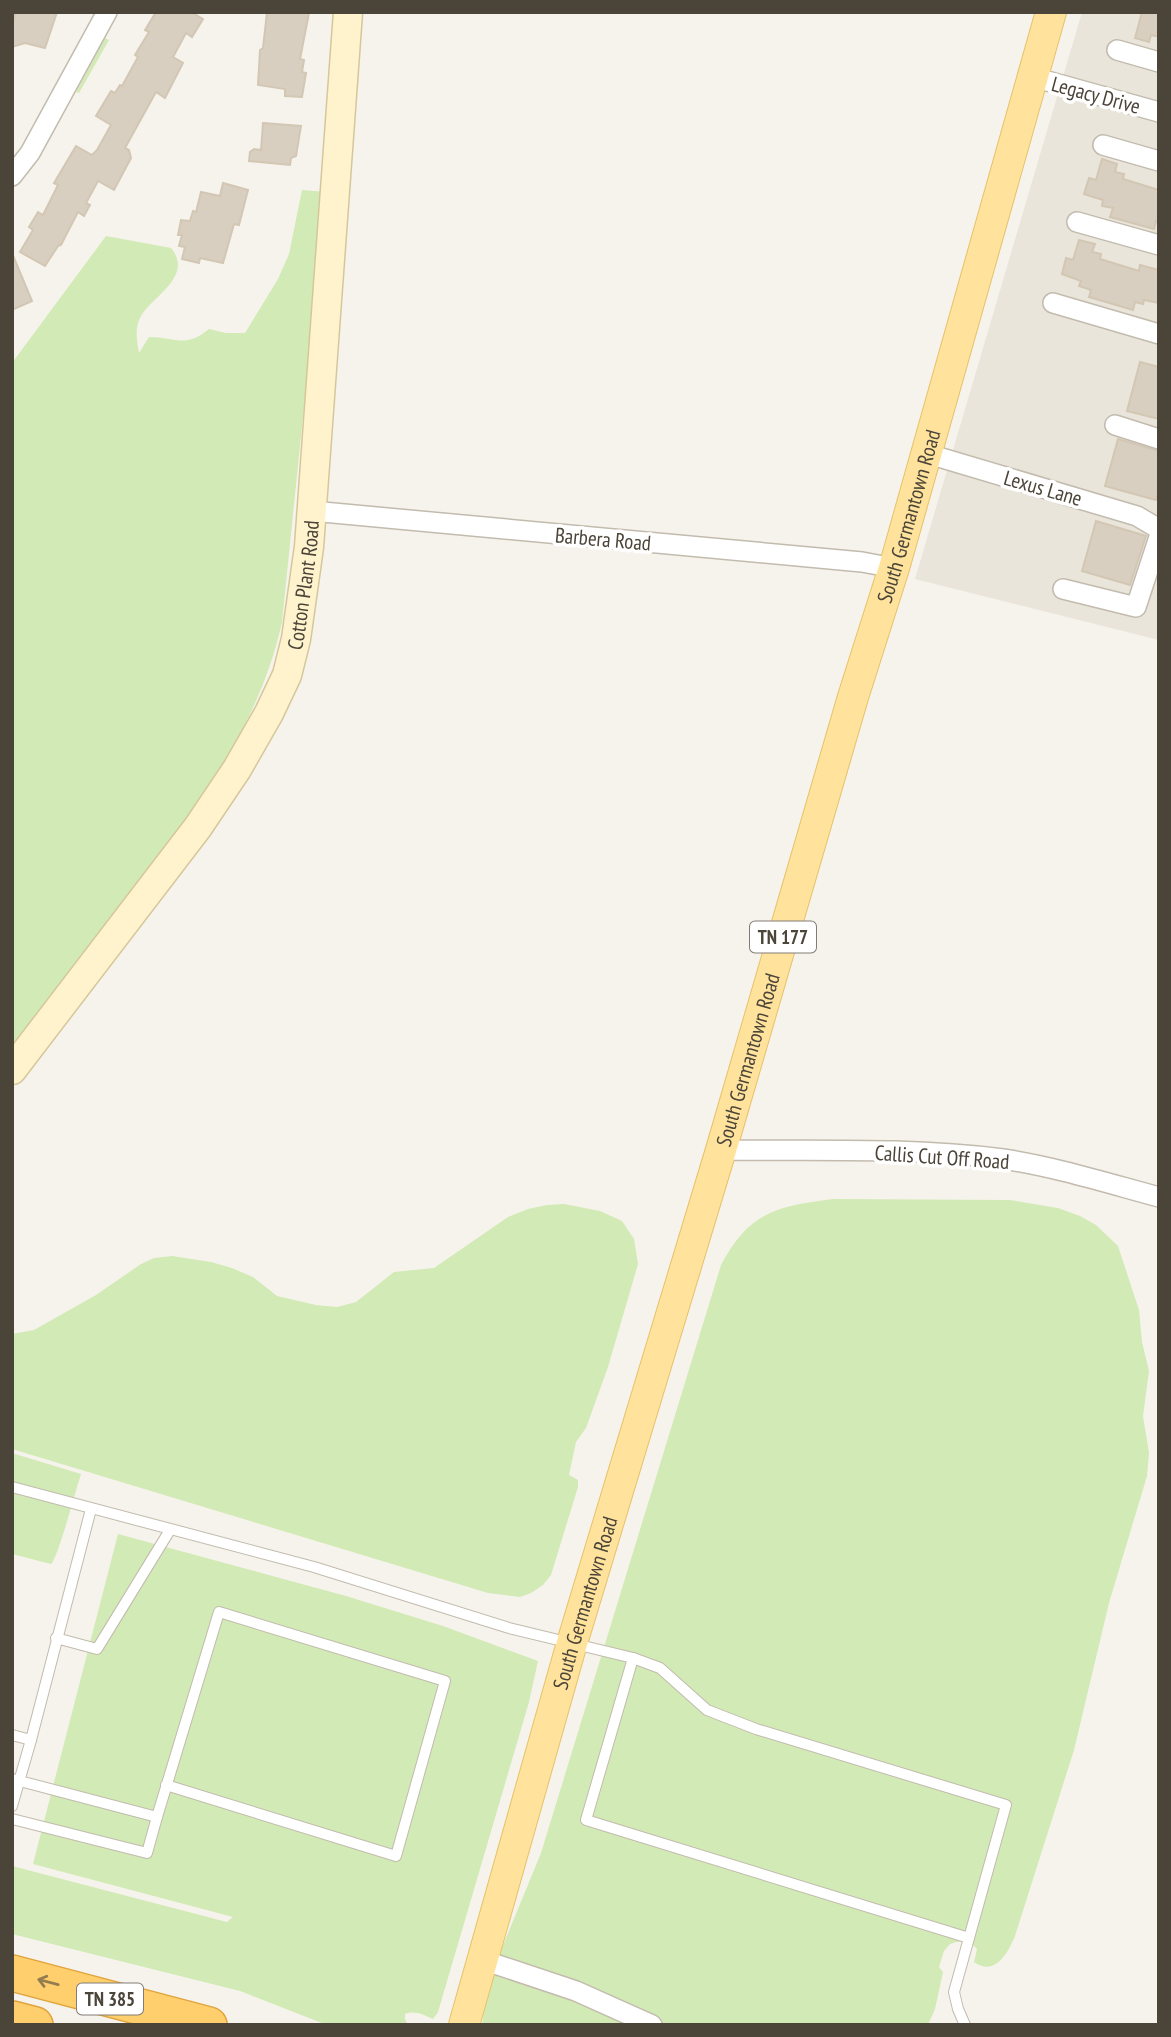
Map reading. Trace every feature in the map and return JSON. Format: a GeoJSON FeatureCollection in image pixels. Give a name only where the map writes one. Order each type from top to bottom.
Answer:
{"type":"FeatureCollection","features":[{"type":"Feature","properties":{"kind":"highway","name":"TN 385"},"geometry":{"type":"LineString","coordinates":[[12,1973],[209,2025]]}},
{"type":"Feature","properties":{"kind":"highway"},"geometry":{"type":"LineString","coordinates":[[12,2019],[35,2025]]}},
{"type":"Feature","properties":{"kind":"main road","name":"South Germantown Road"},"geometry":{"type":"LineString","coordinates":[[464,2025],[572,1643],[721,1150],[853,697],[894,568],[1051,12]]}},
{"type":"Feature","properties":{"kind":"street"},"geometry":{"type":"LineString","coordinates":[[12,176],[30,153],[107,12]]}},
{"type":"Feature","properties":{"kind":"street","name":"Cotton Plant Road"},"geometry":{"type":"LineString","coordinates":[[12,1070],[198,827],[237,769],[287,675],[296,639],[312,511],[348,12]]}},
{"type":"Feature","properties":{"kind":"street"},"geometry":{"type":"LineString","coordinates":[[1117,50],[1159,62]]}},
{"type":"Feature","properties":{"kind":"street","name":"Legacy Drive"},"geometry":{"type":"LineString","coordinates":[[1033,78],[1159,112]]}},
{"type":"Feature","properties":{"kind":"street"},"geometry":{"type":"LineString","coordinates":[[1103,145],[1159,161]]}},
{"type":"Feature","properties":{"kind":"street"},"geometry":{"type":"LineString","coordinates":[[1077,222],[1159,245]]}},
{"type":"Feature","properties":{"kind":"street"},"geometry":{"type":"LineString","coordinates":[[1053,303],[1159,334]]}},
{"type":"Feature","properties":{"kind":"street"},"geometry":{"type":"LineString","coordinates":[[1115,425],[1159,439]]}},
{"type":"Feature","properties":{"kind":"street","name":"Lexus Lane"},"geometry":{"type":"LineString","coordinates":[[925,453],[1137,516],[1159,529]]}},
{"type":"Feature","properties":{"kind":"street","name":"Barbera Road"},"geometry":{"type":"LineString","coordinates":[[312,511],[862,562],[894,568]]}},
{"type":"Feature","properties":{"kind":"street"},"geometry":{"type":"LineString","coordinates":[[1063,589],[1136,607],[1159,537]]}},
{"type":"Feature","properties":{"kind":"street","name":"Callis Cut Off Road"},"geometry":{"type":"LineString","coordinates":[[721,1150],[955,1154],[1052,1169],[1159,1197]]}},
{"type":"Feature","properties":{"kind":"street"},"geometry":{"type":"LineString","coordinates":[[483,1960],[576,1991],[652,2025]]}},
{"type":"Feature","properties":{"kind":"lane"},"geometry":{"type":"LineString","coordinates":[[12,1487],[314,1567],[509,1628],[633,1658],[660,1668],[707,1710],[756,1729],[1006,1805],[954,1992],[965,2025]]}},
{"type":"Feature","properties":{"kind":"lane"},"geometry":{"type":"LineString","coordinates":[[12,1806],[16,1780],[32,1740],[91,1509]]}},
{"type":"Feature","properties":{"kind":"lane"},"geometry":{"type":"LineString","coordinates":[[56,1638],[97,1649],[170,1530]]}},
{"type":"Feature","properties":{"kind":"lane"},"geometry":{"type":"LineString","coordinates":[[12,1819],[147,1853],[166,1785],[219,1612],[445,1681],[396,1856],[166,1785]]}},
{"type":"Feature","properties":{"kind":"lane"},"geometry":{"type":"LineString","coordinates":[[633,1658],[586,1820],[969,1938]]}},
{"type":"Feature","properties":{"kind":"lane"},"geometry":{"type":"LineString","coordinates":[[12,1735],[32,1740]]}},
{"type":"Feature","properties":{"kind":"lane"},"geometry":{"type":"LineString","coordinates":[[16,1780],[157,1817]]}},
{"type":"Feature","properties":{"kind":"shaded area"},"geometry":{"type":"Polygon","coordinates":[[[1082,12],[1159,12],[1159,640],[915,579],[1082,12]]]}},
{"type":"Feature","properties":{"kind":"green space"},"geometry":{"type":"Polygon","coordinates":[[[105,38],[109,40],[79,93],[76,92],[105,38]]]}},
{"type":"Feature","properties":{"kind":"green space"},"geometry":{"type":"Polygon","coordinates":[[[302,190],[326,192],[282,622],[271,662],[257,700],[239,736],[197,804],[84,957],[12,1045],[12,363],[106,236],[171,248],[177,258],[175,277],[147,308],[137,325],[139,353],[149,337],[186,340],[193,339],[209,329],[245,333],[278,279],[289,254],[302,190]]]}},
{"type":"Feature","properties":{"kind":"green space"},"geometry":{"type":"Polygon","coordinates":[[[833,1199],[1010,1200],[1058,1208],[1096,1225],[1118,1246],[1139,1310],[1142,1342],[1149,1371],[1143,1416],[1149,1453],[1147,1476],[1109,1603],[1074,1750],[1015,1936],[1000,1961],[988,1967],[974,1962],[977,1949],[971,1943],[961,1941],[950,1944],[944,1951],[939,1967],[943,1972],[935,2009],[928,2025],[482,2025],[488,1982],[541,1853],[721,1265],[742,1233],[766,1215],[796,1205],[833,1199]]]}},
{"type":"Feature","properties":{"kind":"green space"},"geometry":{"type":"Polygon","coordinates":[[[564,1204],[600,1211],[622,1221],[634,1239],[638,1264],[608,1367],[586,1428],[576,1442],[569,1475],[578,1480],[578,1487],[551,1575],[531,1593],[520,1597],[488,1593],[12,1449],[12,1334],[34,1330],[154,1258],[172,1256],[211,1262],[253,1277],[277,1296],[337,1307],[356,1302],[394,1272],[434,1268],[508,1217],[528,1209],[564,1204]]]}},
{"type":"Feature","properties":{"kind":"green space"},"geometry":{"type":"Polygon","coordinates":[[[12,1453],[81,1474],[51,1564],[12,1554],[12,1453]]]}},
{"type":"Feature","properties":{"kind":"green space"},"geometry":{"type":"Polygon","coordinates":[[[118,1534],[346,1596],[443,1626],[538,1661],[529,1702],[438,2012],[433,2019],[413,2013],[405,2014],[408,2025],[327,2025],[240,1991],[12,1934],[12,1866],[227,1922],[233,1917],[33,1864],[118,1534]]]}},
{"type":"Feature","properties":{"kind":"building"},"geometry":{"type":"Polygon","coordinates":[[[16,12],[57,12],[45,48],[25,43],[12,47],[12,23],[16,12]]]}},
{"type":"Feature","properties":{"kind":"building"},"geometry":{"type":"Polygon","coordinates":[[[156,12],[191,12],[203,19],[192,37],[186,33],[173,57],[183,63],[165,98],[156,92],[125,148],[129,150],[131,158],[114,190],[98,181],[86,203],[90,205],[84,216],[78,212],[61,245],[45,266],[20,252],[33,230],[29,227],[38,212],[43,215],[58,185],[54,183],[76,146],[92,155],[97,150],[111,125],[96,116],[111,91],[115,93],[120,85],[122,86],[138,57],[135,55],[149,32],[145,30],[156,12]]]}},
{"type":"Feature","properties":{"kind":"building"},"geometry":{"type":"Polygon","coordinates":[[[267,12],[309,13],[300,59],[304,60],[302,72],[306,73],[302,97],[285,96],[285,89],[258,85],[260,50],[263,48],[267,12]]]}},
{"type":"Feature","properties":{"kind":"building"},"geometry":{"type":"Polygon","coordinates":[[[1142,12],[1159,12],[1159,37],[1151,35],[1149,42],[1135,38],[1142,12]]]}},
{"type":"Feature","properties":{"kind":"building"},"geometry":{"type":"Polygon","coordinates":[[[263,123],[301,126],[296,156],[291,158],[290,165],[249,161],[250,152],[254,149],[261,150],[263,123]]]}},
{"type":"Feature","properties":{"kind":"building"},"geometry":{"type":"Polygon","coordinates":[[[1102,159],[1117,164],[1115,172],[1124,174],[1123,179],[1159,190],[1159,222],[1156,221],[1154,229],[1110,217],[1113,208],[1102,206],[1103,200],[1084,194],[1089,178],[1096,180],[1102,159]]]}},
{"type":"Feature","properties":{"kind":"building"},"geometry":{"type":"Polygon","coordinates":[[[223,183],[248,190],[239,225],[234,224],[223,263],[200,258],[199,263],[182,259],[185,247],[179,246],[182,235],[178,235],[181,220],[190,221],[193,211],[196,212],[201,192],[220,196],[223,183]]]}},
{"type":"Feature","properties":{"kind":"building"},"geometry":{"type":"Polygon","coordinates":[[[1079,240],[1095,244],[1092,252],[1101,254],[1100,259],[1139,271],[1140,265],[1159,270],[1159,303],[1144,300],[1143,304],[1135,302],[1133,310],[1089,297],[1091,290],[1079,286],[1081,281],[1062,274],[1066,258],[1073,260],[1079,240]]]}},
{"type":"Feature","properties":{"kind":"building"},"geometry":{"type":"Polygon","coordinates":[[[12,253],[32,301],[12,310],[12,253]]]}},
{"type":"Feature","properties":{"kind":"building"},"geometry":{"type":"Polygon","coordinates":[[[1140,362],[1159,367],[1159,419],[1127,411],[1140,362]]]}},
{"type":"Feature","properties":{"kind":"building"},"geometry":{"type":"Polygon","coordinates":[[[1118,439],[1159,451],[1159,492],[1156,500],[1105,486],[1118,439]]]}},
{"type":"Feature","properties":{"kind":"building"},"geometry":{"type":"Polygon","coordinates":[[[1096,521],[1146,536],[1130,585],[1082,571],[1096,521]]]}}]}
